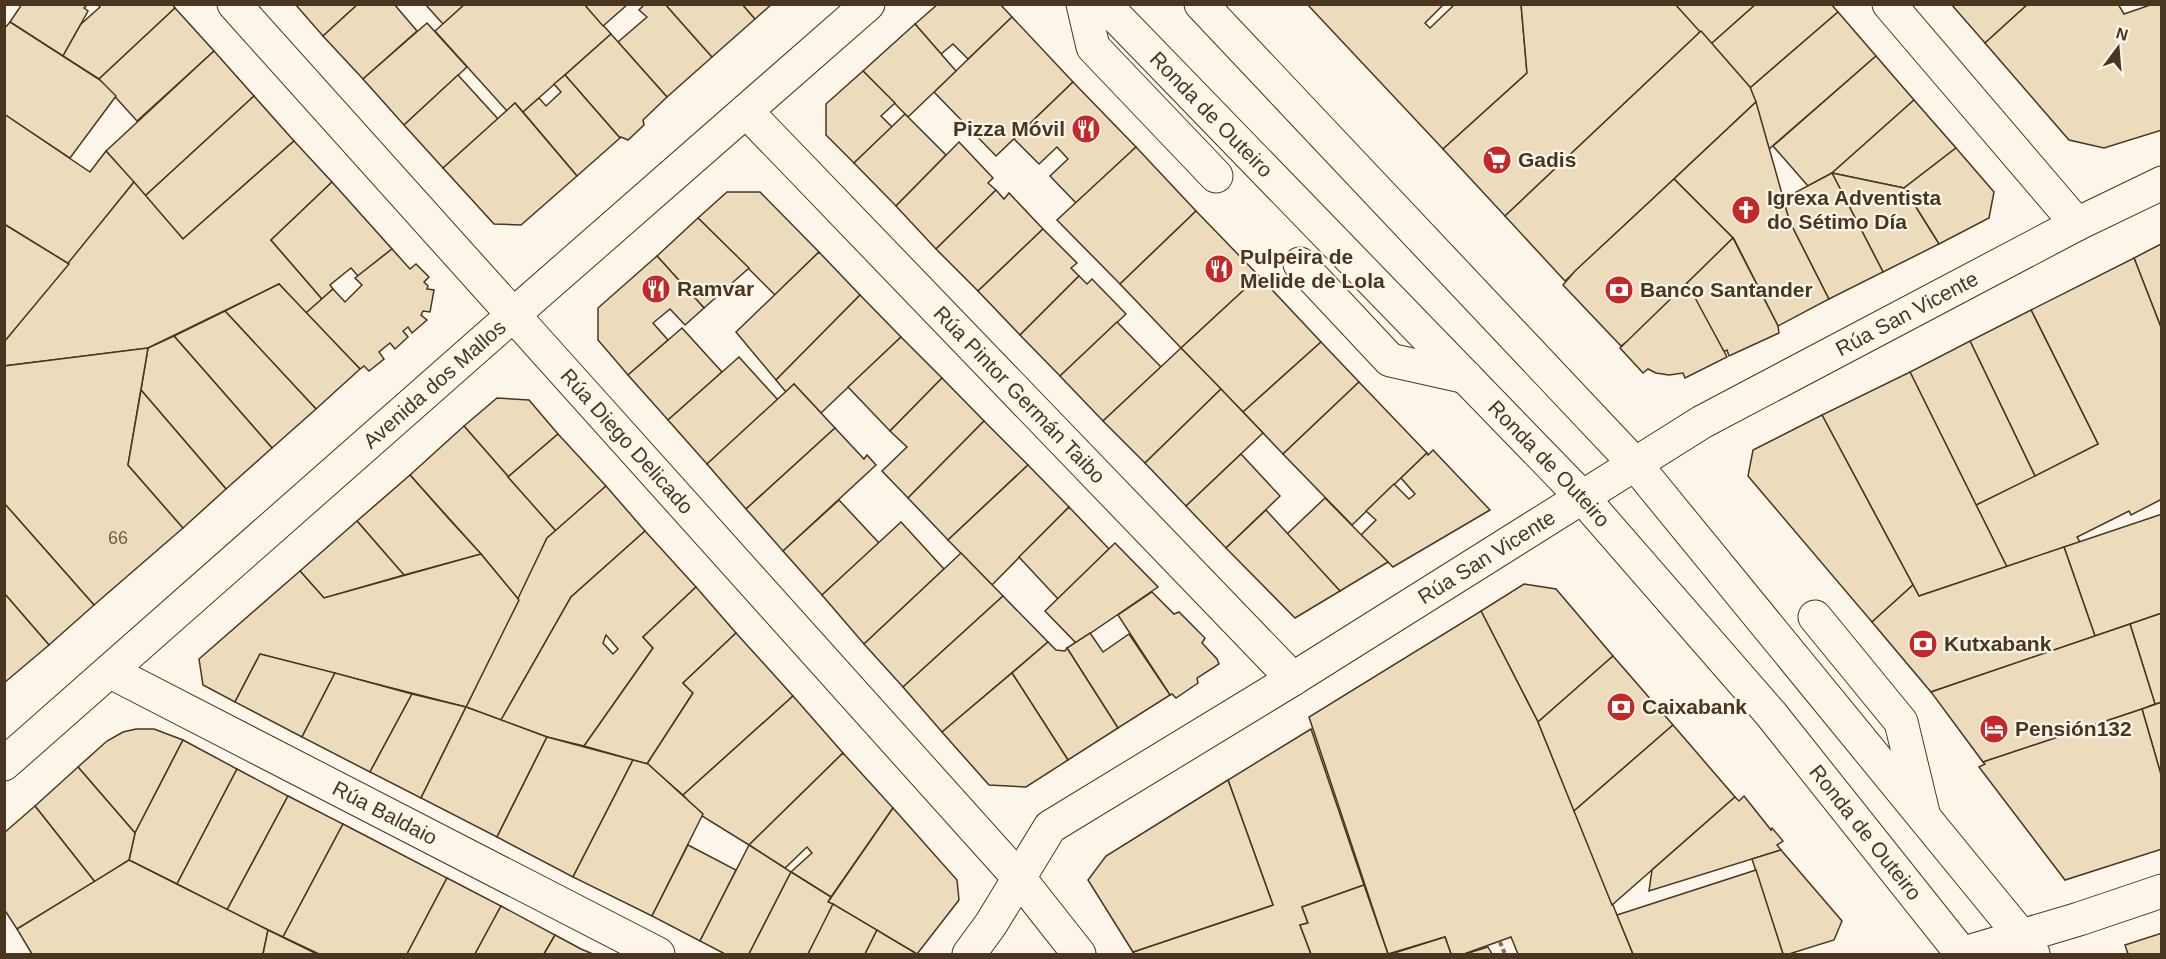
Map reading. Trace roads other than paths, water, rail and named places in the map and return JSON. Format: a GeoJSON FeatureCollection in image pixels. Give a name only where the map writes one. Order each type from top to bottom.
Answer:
{"type":"FeatureCollection","features":[{"type":"Feature","properties":{"kind":"street","name":"Rúa Diego Delicado"},"geometry":{"type":"LineString","coordinates":[[234,4],[1019,878],[1079,954]]}},
{"type":"Feature","properties":{"kind":"street","name":"Avenida dos Mallos"},"geometry":{"type":"LineString","coordinates":[[4,764],[868,4]]}},
{"type":"Feature","properties":{"kind":"street"},"geometry":{"type":"LineString","coordinates":[[1083,4],[1093,47],[1216,176]]}},
{"type":"Feature","properties":{"kind":"street","name":"Ronda de Outeiro"},"geometry":{"type":"LineString","coordinates":[[1104,4],[1582,497],[1771,714],[1962,954]]}},
{"type":"Feature","properties":{"kind":"street"},"geometry":{"type":"LineString","coordinates":[[1201,4],[1635,464],[2027,946]]}},
{"type":"Feature","properties":{"kind":"street"},"geometry":{"type":"LineString","coordinates":[[1888,4],[2077,224]]}},
{"type":"Feature","properties":{"kind":"street","name":"Rúa Pintor Germán Taibo"},"geometry":{"type":"LineString","coordinates":[[746,111],[1293,679]]}},
{"type":"Feature","properties":{"kind":"street","name":"Rúa San Vicente"},"geometry":{"type":"LineString","coordinates":[[969,954],[991,924],[1050,827],[1293,679],[1702,422],[2077,224],[2162,183]]}},
{"type":"Feature","properties":{"kind":"street"},"geometry":{"type":"LineString","coordinates":[[1300,264],[1390,360],[1466,377]]}},
{"type":"Feature","properties":{"kind":"street"},"geometry":{"type":"LineString","coordinates":[[1815,617],[1900,722],[1924,817]]}},
{"type":"Feature","properties":{"kind":"street","name":"Rúa Baldaio"},"geometry":{"type":"LineString","coordinates":[[111,672],[658,954]]}},
{"type":"Feature","properties":{"kind":"street"},"geometry":{"type":"LineString","coordinates":[[1962,954],[2027,946],[2162,891]]}},
{"type":"Feature","properties":{"kind":"place","name":"Pizza Móvil"},"geometry":{"type":"Point","coordinates":[1086,129]}},
{"type":"Feature","properties":{"kind":"place","name":"Gadis"},"geometry":{"type":"Point","coordinates":[1497,160]}},
{"type":"Feature","properties":{"kind":"place","name":"Igrexa Adventista do Sétimo Día"},"geometry":{"type":"Point","coordinates":[1746,210]}},
{"type":"Feature","properties":{"kind":"place","name":"Pulpeira de Melide de Lola"},"geometry":{"type":"Point","coordinates":[1219,269]}},
{"type":"Feature","properties":{"kind":"place","name":"Ramvar"},"geometry":{"type":"Point","coordinates":[656,289]}},
{"type":"Feature","properties":{"kind":"place","name":"Banco Santander"},"geometry":{"type":"Point","coordinates":[1619,290]}},
{"type":"Feature","properties":{"kind":"place","name":"Kutxabank"},"geometry":{"type":"Point","coordinates":[1923,644]}},
{"type":"Feature","properties":{"kind":"place","name":"Caixabank"},"geometry":{"type":"Point","coordinates":[1621,707]}},
{"type":"Feature","properties":{"kind":"place","name":"Pensión132"},"geometry":{"type":"Point","coordinates":[1994,729]}}]}
